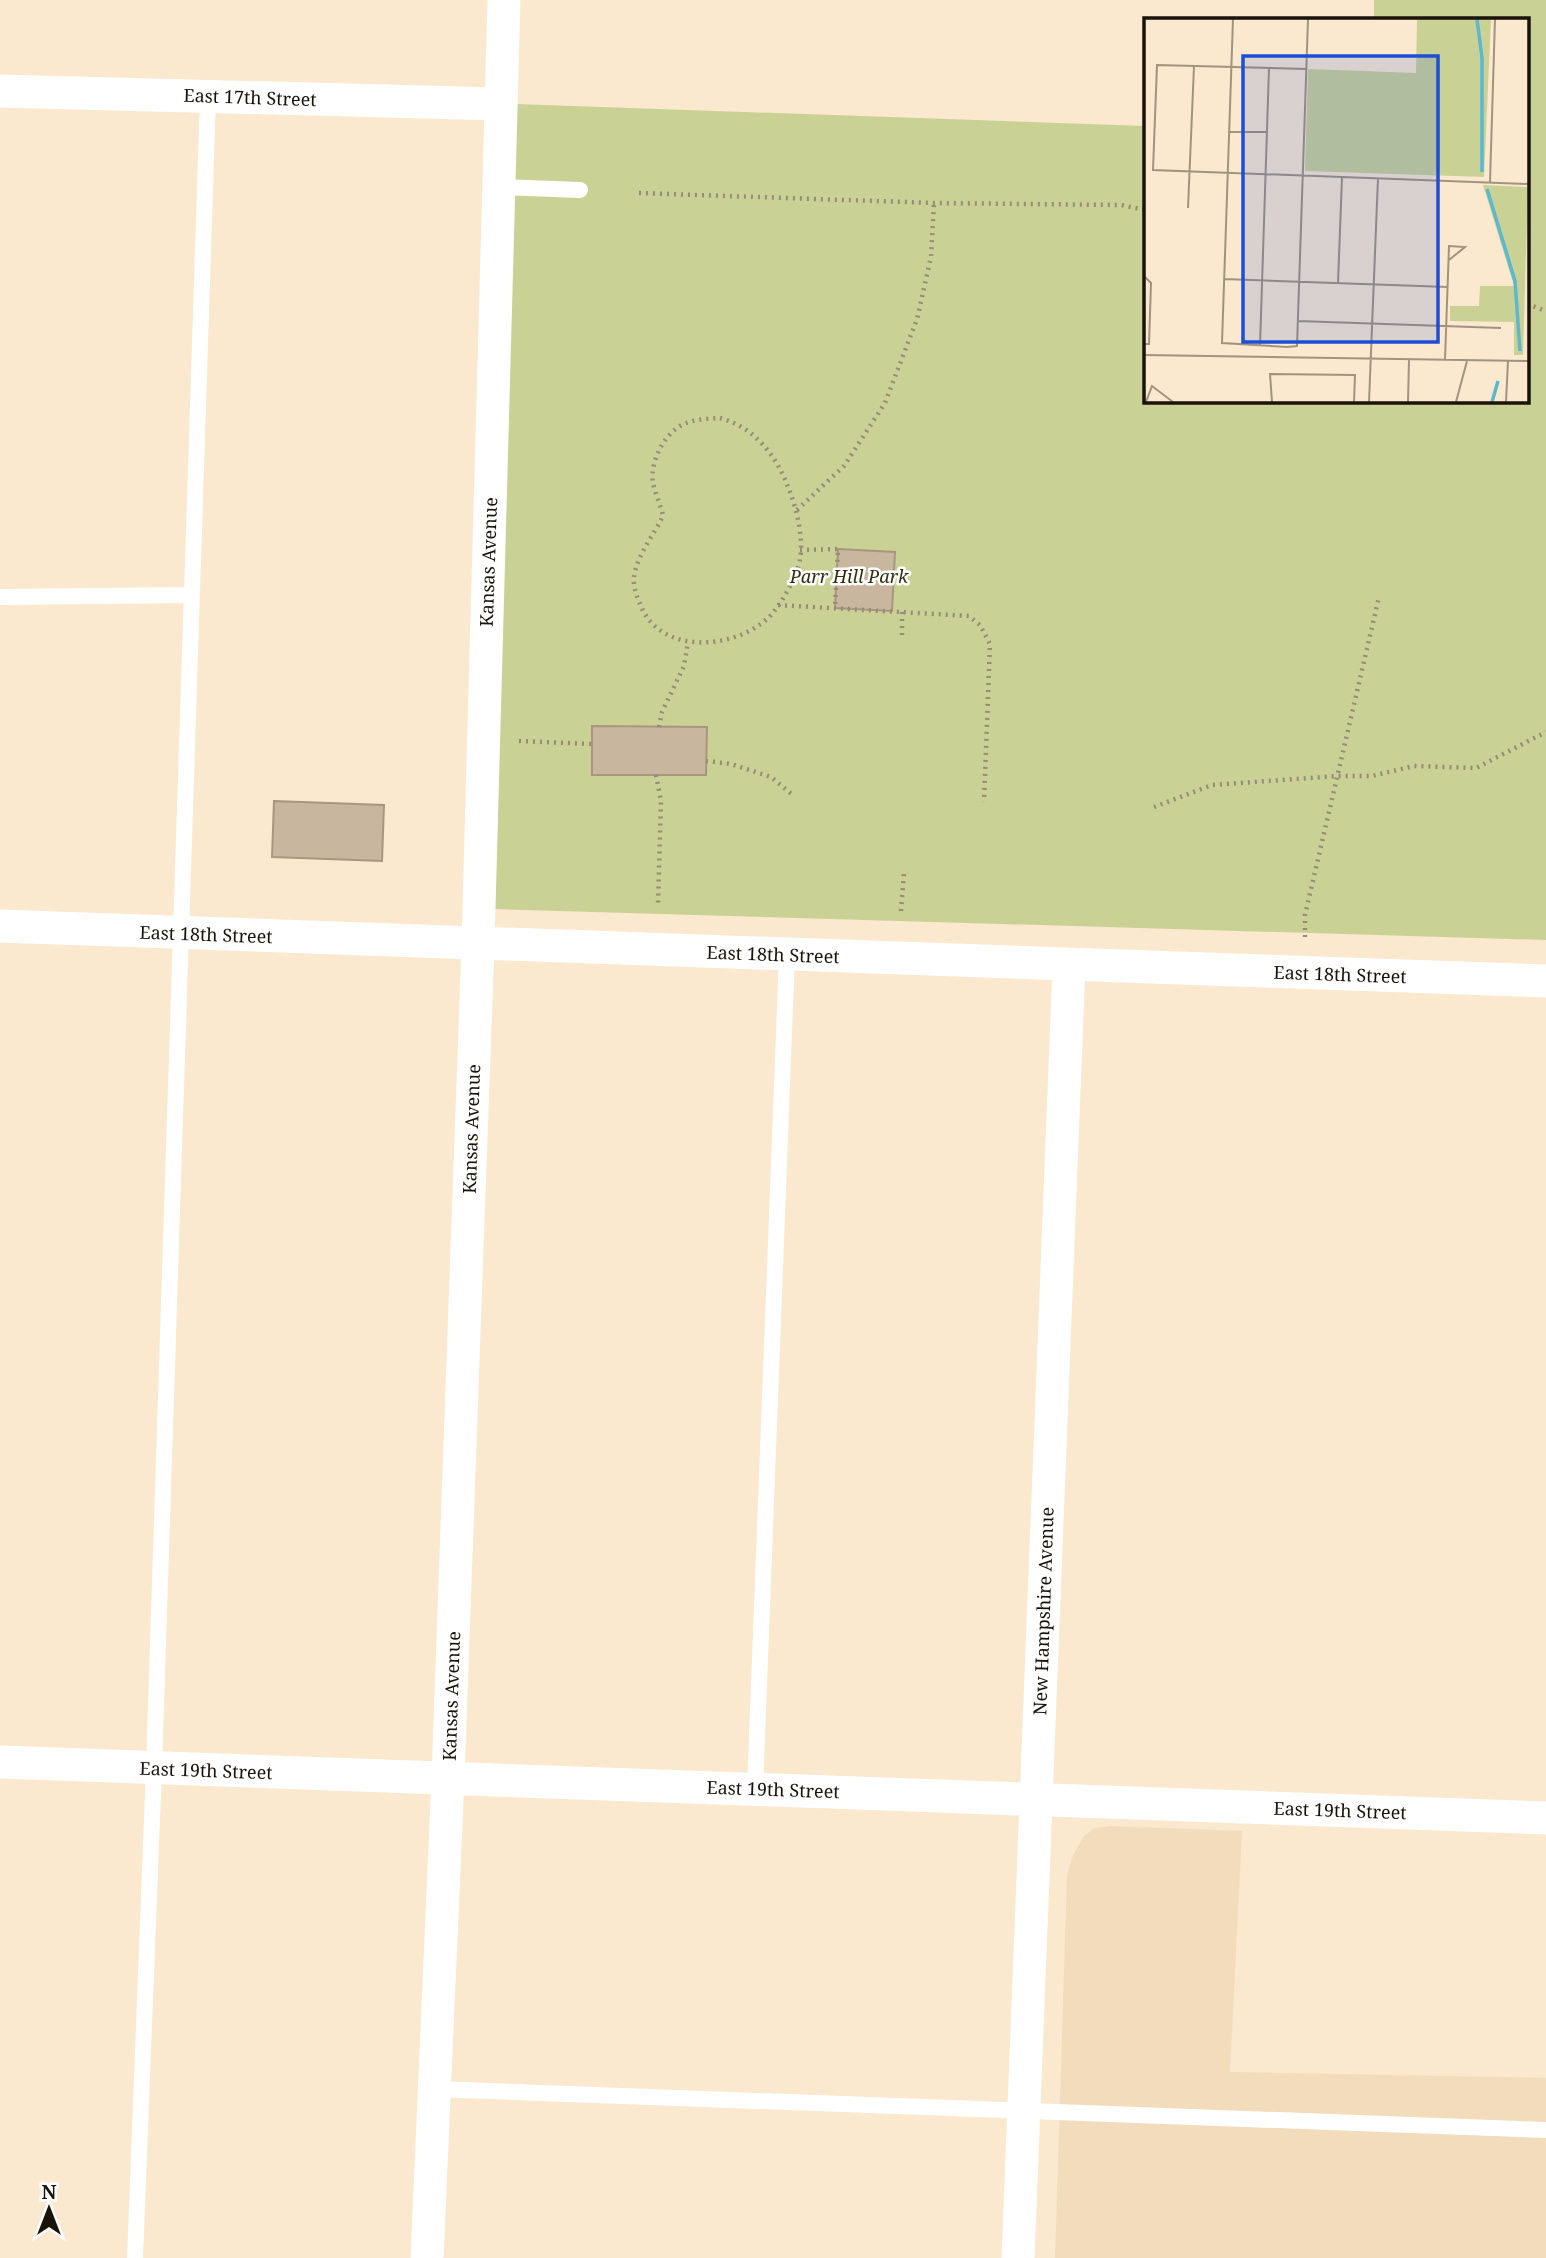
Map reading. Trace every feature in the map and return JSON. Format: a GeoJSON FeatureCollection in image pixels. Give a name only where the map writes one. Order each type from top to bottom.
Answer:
{"type":"FeatureCollection","features":[{"type":"Feature","properties":{"kind":"street","name":"Kansas Avenue"},"geometry":{"type":"LineString","coordinates":[[427,2258],[448,1778],[478,944],[505,0]]}},
{"type":"Feature","properties":{"kind":"street","name":"East 17th Street"},"geometry":{"type":"LineString","coordinates":[[0,91],[500,104]]}},
{"type":"Feature","properties":{"kind":"street","name":"East 18th Street"},"geometry":{"type":"LineString","coordinates":[[0,926],[1546,981]]}},
{"type":"Feature","properties":{"kind":"street","name":"New Hampshire Avenue"},"geometry":{"type":"LineString","coordinates":[[1017,2258],[1069,965]]}},
{"type":"Feature","properties":{"kind":"street","name":"East 19th Street"},"geometry":{"type":"LineString","coordinates":[[0,1762],[1546,1818]]}},
{"type":"Feature","properties":{"kind":"lane"},"geometry":{"type":"LineString","coordinates":[[135,2258],[154,1768],[208,96]]}},
{"type":"Feature","properties":{"kind":"lane"},"geometry":{"type":"LineString","coordinates":[[498,187],[580,190]]}},
{"type":"Feature","properties":{"kind":"lane"},"geometry":{"type":"LineString","coordinates":[[0,597],[191,595]]}},
{"type":"Feature","properties":{"kind":"lane"},"geometry":{"type":"LineString","coordinates":[[755,1789],[787,955]]}},
{"type":"Feature","properties":{"kind":"lane"},"geometry":{"type":"LineString","coordinates":[[435,2089],[1546,2130]]}},
{"type":"Feature","properties":{"kind":"path"},"geometry":{"type":"LineString","coordinates":[[639,193],[934,203],[1121,205],[1144,210]]}},
{"type":"Feature","properties":{"kind":"path"},"geometry":{"type":"LineString","coordinates":[[797,510],[844,466],[885,403],[917,319],[931,257],[934,203]]}},
{"type":"Feature","properties":{"kind":"path"},"geometry":{"type":"LineString","coordinates":[[1528,304],[1546,312]]}},
{"type":"Feature","properties":{"kind":"path"},"geometry":{"type":"LineString","coordinates":[[720,418],[738,422],[760,440],[783,475],[797,510],[800,550],[798,566],[786,594],[767,619],[741,635],[714,641],[688,642],[663,635],[645,618],[637,597],[634,578],[641,555],[663,516],[653,483],[653,467],[660,447],[677,428],[698,420],[720,418]]}},
{"type":"Feature","properties":{"kind":"path"},"geometry":{"type":"LineString","coordinates":[[800,550],[838,549],[835,608]]}},
{"type":"Feature","properties":{"kind":"path"},"geometry":{"type":"LineString","coordinates":[[1306,973],[1305,915],[1379,597]]}},
{"type":"Feature","properties":{"kind":"path"},"geometry":{"type":"LineString","coordinates":[[778,605],[969,616],[980,625],[990,644],[984,802]]}},
{"type":"Feature","properties":{"kind":"path"},"geometry":{"type":"LineString","coordinates":[[902,612],[902,640]]}},
{"type":"Feature","properties":{"kind":"path"},"geometry":{"type":"LineString","coordinates":[[659,727],[662,712],[684,666],[688,642]]}},
{"type":"Feature","properties":{"kind":"path"},"geometry":{"type":"LineString","coordinates":[[1154,807],[1212,785],[1372,776],[1413,765],[1476,768],[1546,732]]}},
{"type":"Feature","properties":{"kind":"path"},"geometry":{"type":"LineString","coordinates":[[513,741],[592,744]]}},
{"type":"Feature","properties":{"kind":"path"},"geometry":{"type":"LineString","coordinates":[[706,761],[730,764],[771,777],[794,796]]}},
{"type":"Feature","properties":{"kind":"path"},"geometry":{"type":"LineString","coordinates":[[656,775],[661,801],[658,903]]}},
{"type":"Feature","properties":{"kind":"path"},"geometry":{"type":"LineString","coordinates":[[901,911],[904,872]]}},
{"type":"Feature","properties":{"kind":"shaded area"},"geometry":{"type":"Polygon","coordinates":[[[1110,1826],[1242,1831],[1230,2072],[1546,2078],[1546,2258],[1055,2258],[1067,1875],[1083,1837],[1093,1829],[1110,1826]]]}},
{"type":"Feature","properties":{"kind":"green space","name":"Parr Hill Park"},"geometry":{"type":"Polygon","coordinates":[[[1374,0],[1546,0],[1546,940],[495,909],[516,104],[1144,126],[1144,402],[1528,402],[1528,18],[1374,18],[1374,0]]]}},
{"type":"Feature","properties":{"kind":"building"},"geometry":{"type":"Polygon","coordinates":[[[838,549],[895,552],[892,611],[835,608],[838,549]]]}},
{"type":"Feature","properties":{"kind":"building"},"geometry":{"type":"Polygon","coordinates":[[[592,726],[707,727],[706,775],[592,775],[592,726]]]}},
{"type":"Feature","properties":{"kind":"building"},"geometry":{"type":"Polygon","coordinates":[[[274,801],[384,805],[382,861],[272,857],[274,801]]]}}]}
